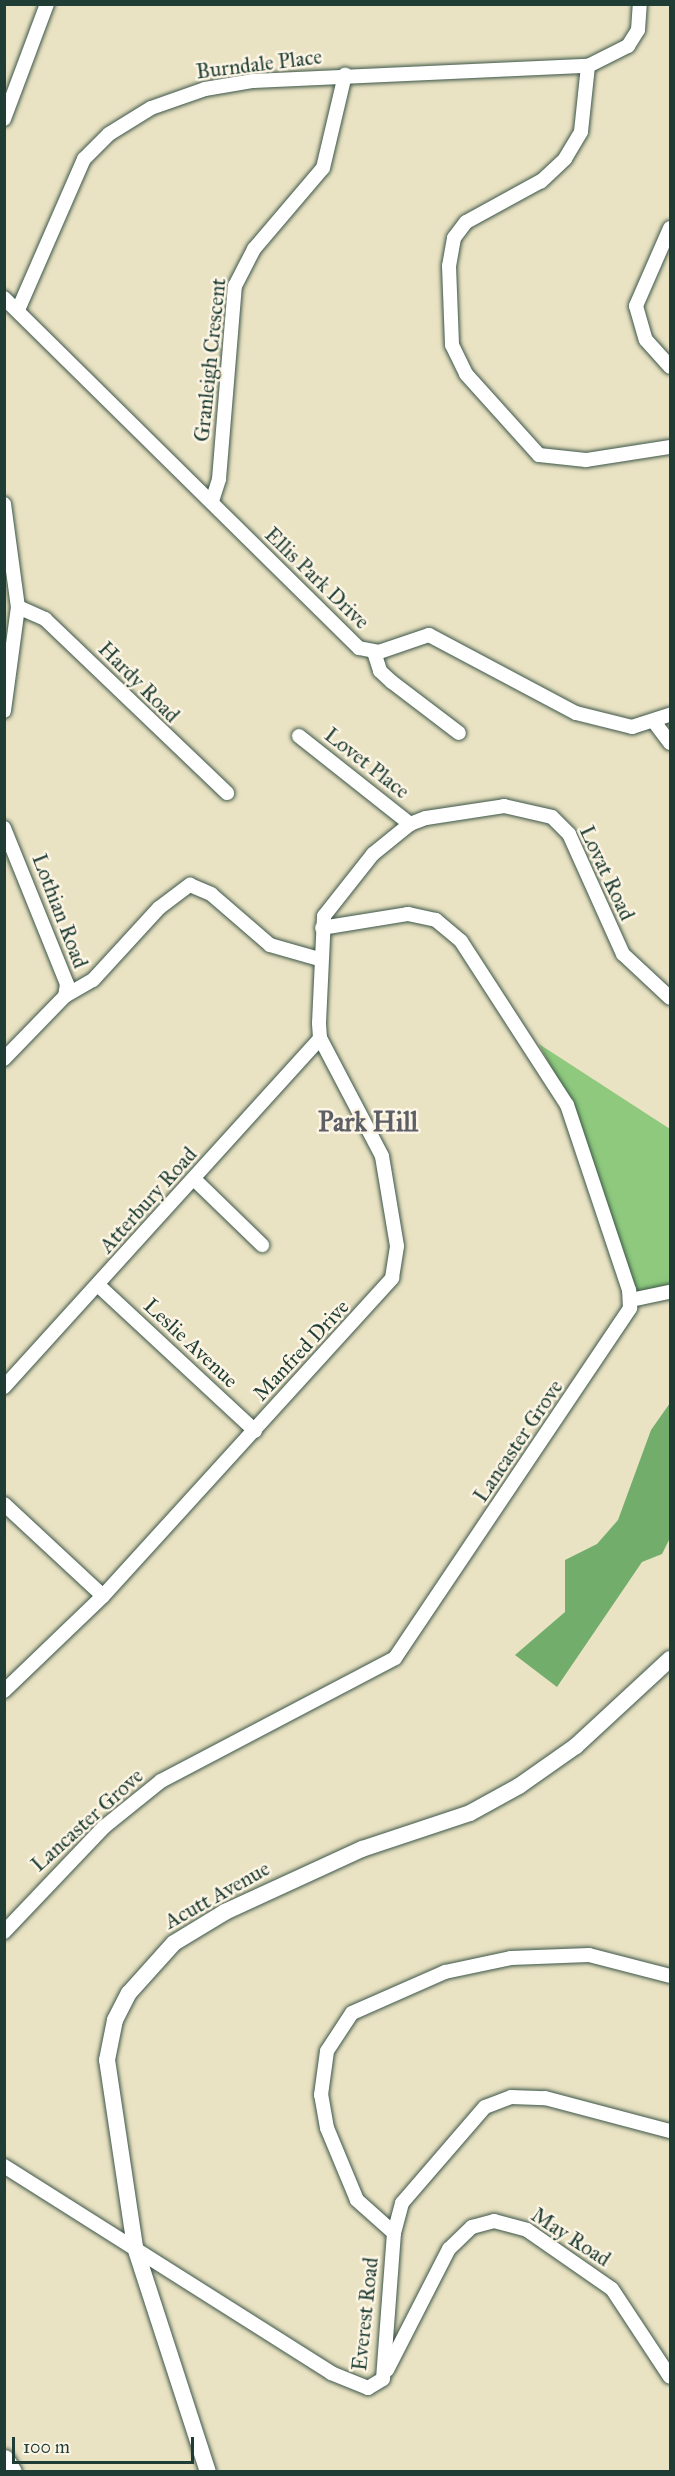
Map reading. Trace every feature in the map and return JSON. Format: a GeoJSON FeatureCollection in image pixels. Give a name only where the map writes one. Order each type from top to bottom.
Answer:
{"type":"FeatureCollection","features":[{"type":"Feature","properties":{"kind":"main road"},"geometry":{"type":"LineString","coordinates":[[4,2460],[11,2472]]}},
{"type":"Feature","properties":{"kind":"street"},"geometry":{"type":"LineString","coordinates":[[4,119],[47,4]]}},
{"type":"Feature","properties":{"kind":"street"},"geometry":{"type":"LineString","coordinates":[[640,4],[638,30],[628,46],[588,66],[581,132],[566,159],[542,181],[466,222],[454,238],[448,266],[452,345],[466,375],[539,454],[586,460],[670,447]]}},
{"type":"Feature","properties":{"kind":"street","name":"Burndale Place"},"geometry":{"type":"LineString","coordinates":[[18,310],[75,175],[114,130],[151,108],[206,89],[345,75],[588,66]]}},
{"type":"Feature","properties":{"kind":"street","name":"Granleigh Crescent"},"geometry":{"type":"LineString","coordinates":[[212,501],[219,479],[235,285],[254,249],[323,168],[345,75]]}},
{"type":"Feature","properties":{"kind":"street"},"geometry":{"type":"LineString","coordinates":[[670,228],[636,306],[646,340],[670,367]]}},
{"type":"Feature","properties":{"kind":"street","name":"Ellis Park Drive"},"geometry":{"type":"LineString","coordinates":[[4,298],[212,501],[340,633],[374,652],[418,636],[441,638],[576,713],[622,726],[655,723],[670,714]]}},
{"type":"Feature","properties":{"kind":"street"},"geometry":{"type":"LineString","coordinates":[[4,504],[18,607],[4,711]]}},
{"type":"Feature","properties":{"kind":"street","name":"Hardy Road"},"geometry":{"type":"LineString","coordinates":[[18,607],[45,619],[227,793]]}},
{"type":"Feature","properties":{"kind":"street"},"geometry":{"type":"LineString","coordinates":[[374,652],[376,665],[392,682],[459,733]]}},
{"type":"Feature","properties":{"kind":"street"},"geometry":{"type":"LineString","coordinates":[[655,723],[670,743]]}},
{"type":"Feature","properties":{"kind":"street","name":"Lovet Place"},"geometry":{"type":"LineString","coordinates":[[299,736],[410,824]]}},
{"type":"Feature","properties":{"kind":"street","name":"Lovat Road"},"geometry":{"type":"LineString","coordinates":[[410,824],[504,806],[552,817],[569,834],[623,954],[670,998]]}},
{"type":"Feature","properties":{"kind":"street"},"geometry":{"type":"LineString","coordinates":[[410,824],[327,907],[322,928],[408,914],[436,920],[461,941],[567,1105],[631,1300],[670,1293]]}},
{"type":"Feature","properties":{"kind":"street","name":"Lothian Road"},"geometry":{"type":"LineString","coordinates":[[4,828],[65,978],[65,996],[4,1059]]}},
{"type":"Feature","properties":{"kind":"street"},"geometry":{"type":"LineString","coordinates":[[65,996],[93,980],[159,908],[190,885],[211,894],[270,945],[319,959]]}},
{"type":"Feature","properties":{"kind":"street","name":"Manfred Drive"},"geometry":{"type":"LineString","coordinates":[[4,1692],[103,1596],[381,1294],[396,1267],[382,1156],[320,1038],[319,959],[322,928]]}},
{"type":"Feature","properties":{"kind":"street","name":"Atterbury Road"},"geometry":{"type":"LineString","coordinates":[[4,1386],[99,1286],[320,1038]]}},
{"type":"Feature","properties":{"kind":"street"},"geometry":{"type":"LineString","coordinates":[[194,1179],[262,1245]]}},
{"type":"Feature","properties":{"kind":"street","name":"Leslie Avenue"},"geometry":{"type":"LineString","coordinates":[[99,1286],[255,1431]]}},
{"type":"Feature","properties":{"kind":"street","name":"Lancaster Grove"},"geometry":{"type":"LineString","coordinates":[[4,1932],[104,1827],[161,1781],[395,1658],[579,1391],[626,1317],[631,1300]]}},
{"type":"Feature","properties":{"kind":"street"},"geometry":{"type":"LineString","coordinates":[[4,1504],[103,1596]]}},
{"type":"Feature","properties":{"kind":"street","name":"Acutt Avenue"},"geometry":{"type":"LineString","coordinates":[[208,2472],[135,2247],[107,2060],[115,2020],[154,1961],[225,1912],[362,1850],[470,1813],[519,1786],[576,1746],[670,1659]]}},
{"type":"Feature","properties":{"kind":"street"},"geometry":{"type":"LineString","coordinates":[[394,2233],[357,2200],[322,2102],[327,2051],[352,2013],[445,1972],[529,1956],[607,1958],[670,1976]]}},
{"type":"Feature","properties":{"kind":"street","name":"Everest Road"},"geometry":{"type":"LineString","coordinates":[[4,2166],[345,2381],[368,2388],[383,2379],[394,2233],[402,2203],[424,2171],[485,2108],[503,2098],[545,2098],[670,2131]]}},
{"type":"Feature","properties":{"kind":"street","name":"May Road"},"geometry":{"type":"LineString","coordinates":[[383,2379],[449,2250],[472,2227],[494,2221],[527,2230],[612,2289],[670,2377]]}},
{"type":"Feature","properties":{"kind":"green space"},"geometry":{"type":"Polygon","coordinates":[[[539,1044],[670,1129],[670,1284],[637,1293],[577,1116],[539,1044]]]}},
{"type":"Feature","properties":{"kind":"green space"},"geometry":{"type":"Polygon","coordinates":[[[670,1403],[670,1538],[662,1554],[642,1562],[557,1687],[515,1655],[565,1612],[565,1560],[597,1544],[618,1520],[651,1430],[670,1403]]]}},
{"type":"Feature","properties":{"kind":"district","name":"Park Hill"},"geometry":{"type":"Point","coordinates":[368,1122]}}]}
